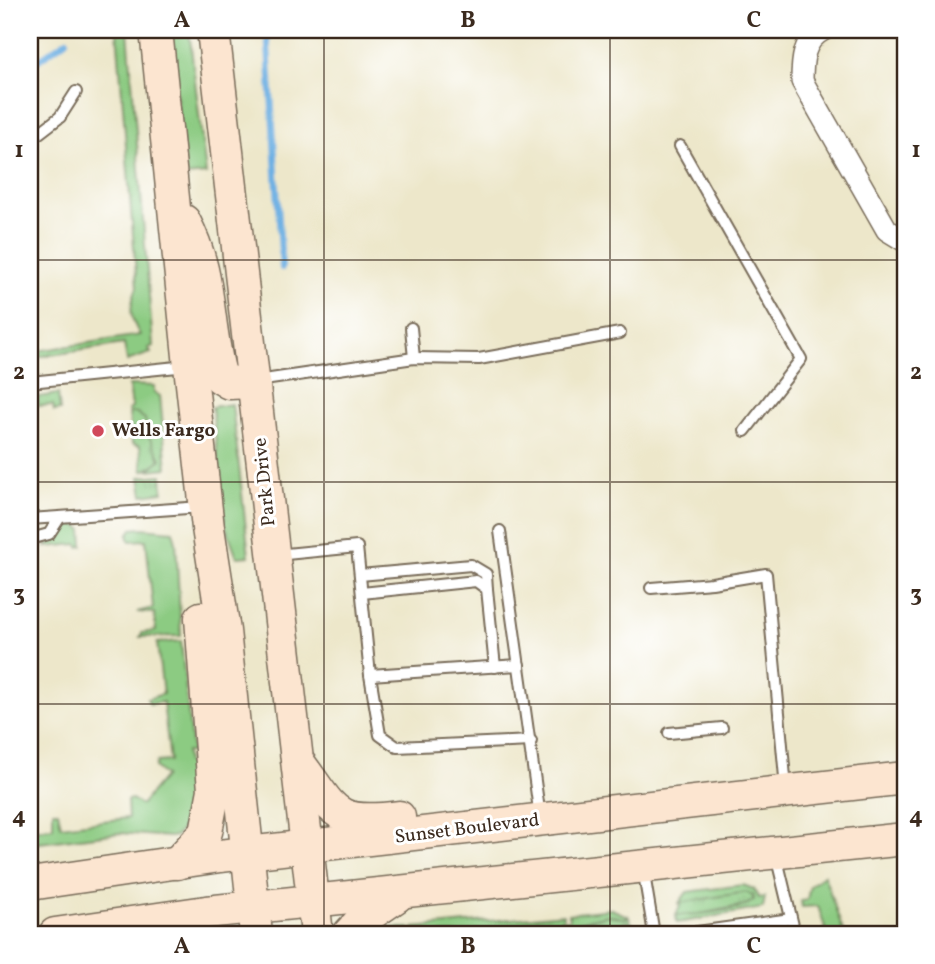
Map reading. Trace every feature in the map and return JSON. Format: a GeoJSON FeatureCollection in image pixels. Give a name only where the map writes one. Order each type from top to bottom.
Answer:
{"type":"FeatureCollection","features":[{"type":"Feature","properties":{"kind":"main road"},"geometry":{"type":"LineString","coordinates":[[156,30],[206,518],[224,631],[254,921]]}},
{"type":"Feature","properties":{"kind":"main road","name":"Park Drive"},"geometry":{"type":"LineString","coordinates":[[213,30],[317,934]]}},
{"type":"Feature","properties":{"kind":"main road"},"geometry":{"type":"LineString","coordinates":[[173,198],[201,256],[221,378],[229,383],[254,382]]}},
{"type":"Feature","properties":{"kind":"main road"},"geometry":{"type":"LineString","coordinates":[[177,863],[206,832],[214,790],[196,562],[206,518]]}},
{"type":"Feature","properties":{"kind":"main road"},"geometry":{"type":"LineString","coordinates":[[296,759],[328,806],[348,818],[368,822],[499,808],[533,821]]}},
{"type":"Feature","properties":{"kind":"main road","name":"Sunset Boulevard"},"geometry":{"type":"LineString","coordinates":[[30,884],[247,853],[905,778]]}},
{"type":"Feature","properties":{"kind":"main road"},"geometry":{"type":"LineString","coordinates":[[55,934],[254,921],[313,902],[905,839]]}},
{"type":"Feature","properties":{"kind":"main road"},"geometry":{"type":"LineString","coordinates":[[349,934],[362,920],[401,893]]}},
{"type":"Feature","properties":{"kind":"street"},"geometry":{"type":"LineString","coordinates":[[823,30],[817,33],[802,54],[802,81],[887,230],[905,241]]}},
{"type":"Feature","properties":{"kind":"lane"},"geometry":{"type":"LineString","coordinates":[[30,139],[60,117],[76,92]]}},
{"type":"Feature","properties":{"kind":"lane"},"geometry":{"type":"LineString","coordinates":[[680,146],[801,359],[745,431]]}},
{"type":"Feature","properties":{"kind":"lane"},"geometry":{"type":"LineString","coordinates":[[411,328],[414,358]]}},
{"type":"Feature","properties":{"kind":"lane"},"geometry":{"type":"LineString","coordinates":[[254,382],[414,358],[479,359],[620,333]]}},
{"type":"Feature","properties":{"kind":"lane"},"geometry":{"type":"LineString","coordinates":[[30,382],[190,366]]}},
{"type":"Feature","properties":{"kind":"lane"},"geometry":{"type":"LineString","coordinates":[[30,539],[49,534],[60,517]]}},
{"type":"Feature","properties":{"kind":"lane"},"geometry":{"type":"LineString","coordinates":[[30,519],[206,518]]}},
{"type":"Feature","properties":{"kind":"lane"},"geometry":{"type":"LineString","coordinates":[[500,531],[531,741],[533,821]]}},
{"type":"Feature","properties":{"kind":"lane"},"geometry":{"type":"LineString","coordinates":[[273,555],[357,547],[370,675],[380,735],[397,747],[531,741]]}},
{"type":"Feature","properties":{"kind":"lane"},"geometry":{"type":"LineString","coordinates":[[360,575],[471,565],[486,574],[495,667]]}},
{"type":"Feature","properties":{"kind":"lane"},"geometry":{"type":"LineString","coordinates":[[651,588],[712,583],[766,574],[786,792]]}},
{"type":"Feature","properties":{"kind":"lane"},"geometry":{"type":"LineString","coordinates":[[362,593],[465,580],[476,581],[487,589]]}},
{"type":"Feature","properties":{"kind":"lane"},"geometry":{"type":"LineString","coordinates":[[370,675],[519,665]]}},
{"type":"Feature","properties":{"kind":"lane"},"geometry":{"type":"LineString","coordinates":[[669,733],[722,728]]}},
{"type":"Feature","properties":{"kind":"lane"},"geometry":{"type":"LineString","coordinates":[[775,853],[794,934]]}},
{"type":"Feature","properties":{"kind":"lane"},"geometry":{"type":"LineString","coordinates":[[643,867],[654,934]]}},
{"type":"Feature","properties":{"kind":"lane"},"geometry":{"type":"LineString","coordinates":[[689,934],[791,919]]}},
{"type":"Feature","properties":{"kind":"green space"},"geometry":{"type":"Polygon","coordinates":[[[117,30],[128,30],[153,346],[148,348],[151,353],[127,361],[124,344],[30,358],[30,352],[140,335],[131,312],[137,287],[117,30]]]}},
{"type":"Feature","properties":{"kind":"green space"},"geometry":{"type":"Polygon","coordinates":[[[169,30],[189,30],[206,174],[186,176],[169,30]]]}},
{"type":"Feature","properties":{"kind":"green space"},"geometry":{"type":"Polygon","coordinates":[[[129,385],[154,386],[154,392],[160,396],[167,468],[149,470],[161,459],[149,437],[145,419],[137,413],[129,413],[128,410],[132,408],[129,385]]]}},
{"type":"Feature","properties":{"kind":"green space"},"geometry":{"type":"Polygon","coordinates":[[[58,394],[60,410],[54,411],[53,405],[38,406],[38,397],[58,394]]]}},
{"type":"Feature","properties":{"kind":"green space"},"geometry":{"type":"Polygon","coordinates":[[[232,404],[249,556],[237,557],[225,524],[212,407],[232,404]]]}},
{"type":"Feature","properties":{"kind":"green space"},"geometry":{"type":"Polygon","coordinates":[[[129,413],[137,413],[145,419],[160,462],[143,471],[140,446],[132,444],[129,413]]]}},
{"type":"Feature","properties":{"kind":"green space"},"geometry":{"type":"Polygon","coordinates":[[[162,475],[163,492],[143,495],[140,477],[162,475]]]}},
{"type":"Feature","properties":{"kind":"green space"},"geometry":{"type":"Polygon","coordinates":[[[76,524],[82,529],[83,546],[79,547],[78,544],[46,547],[62,529],[76,524]]]}},
{"type":"Feature","properties":{"kind":"green space"},"geometry":{"type":"Polygon","coordinates":[[[132,529],[173,531],[176,542],[181,636],[140,637],[142,633],[156,631],[154,613],[137,612],[153,608],[146,540],[130,541],[128,535],[132,529]]]}},
{"type":"Feature","properties":{"kind":"green space"},"geometry":{"type":"Polygon","coordinates":[[[181,641],[192,752],[186,752],[187,764],[192,764],[196,811],[176,836],[120,833],[30,844],[30,830],[53,827],[53,811],[58,811],[61,826],[128,818],[127,800],[132,799],[141,805],[165,776],[155,767],[157,762],[170,761],[163,702],[150,704],[147,699],[163,694],[157,643],[181,641]]]}},
{"type":"Feature","properties":{"kind":"green space"},"geometry":{"type":"Polygon","coordinates":[[[824,875],[844,934],[827,934],[818,906],[802,907],[801,901],[807,900],[810,886],[824,875]]]}},
{"type":"Feature","properties":{"kind":"green space"},"geometry":{"type":"Polygon","coordinates":[[[743,885],[754,889],[759,898],[765,897],[763,908],[677,923],[676,915],[729,910],[754,900],[753,895],[746,892],[679,903],[687,892],[743,885]]]}},
{"type":"Feature","properties":{"kind":"green space"},"geometry":{"type":"Polygon","coordinates":[[[746,892],[754,897],[750,904],[695,915],[676,915],[682,901],[746,892]]]}},
{"type":"Feature","properties":{"kind":"green space"},"geometry":{"type":"Polygon","coordinates":[[[611,909],[628,916],[625,919],[608,915],[529,934],[497,934],[516,926],[569,920],[569,914],[611,909]]]}},
{"type":"Feature","properties":{"kind":"green space"},"geometry":{"type":"Polygon","coordinates":[[[563,914],[563,919],[549,924],[516,926],[497,934],[415,934],[414,928],[563,914]]]}},
{"type":"Feature","properties":{"kind":"green space"},"geometry":{"type":"Polygon","coordinates":[[[609,915],[625,919],[628,916],[634,928],[640,927],[639,934],[631,934],[628,922],[595,929],[595,934],[588,934],[587,931],[570,934],[529,934],[609,915]]]}},
{"type":"Feature","properties":{"kind":"green space"},"geometry":{"type":"Polygon","coordinates":[[[410,928],[412,934],[374,934],[378,929],[410,928]]]}},
{"type":"Feature","properties":{"kind":"waterway"},"geometry":{"type":"LineString","coordinates":[[267,30],[282,268]]}},
{"type":"Feature","properties":{"kind":"waterway"},"geometry":{"type":"LineString","coordinates":[[30,66],[67,40]]}},
{"type":"Feature","properties":{"kind":"place","name":"Wells Fargo"},"geometry":{"type":"Point","coordinates":[98,431]}}]}
